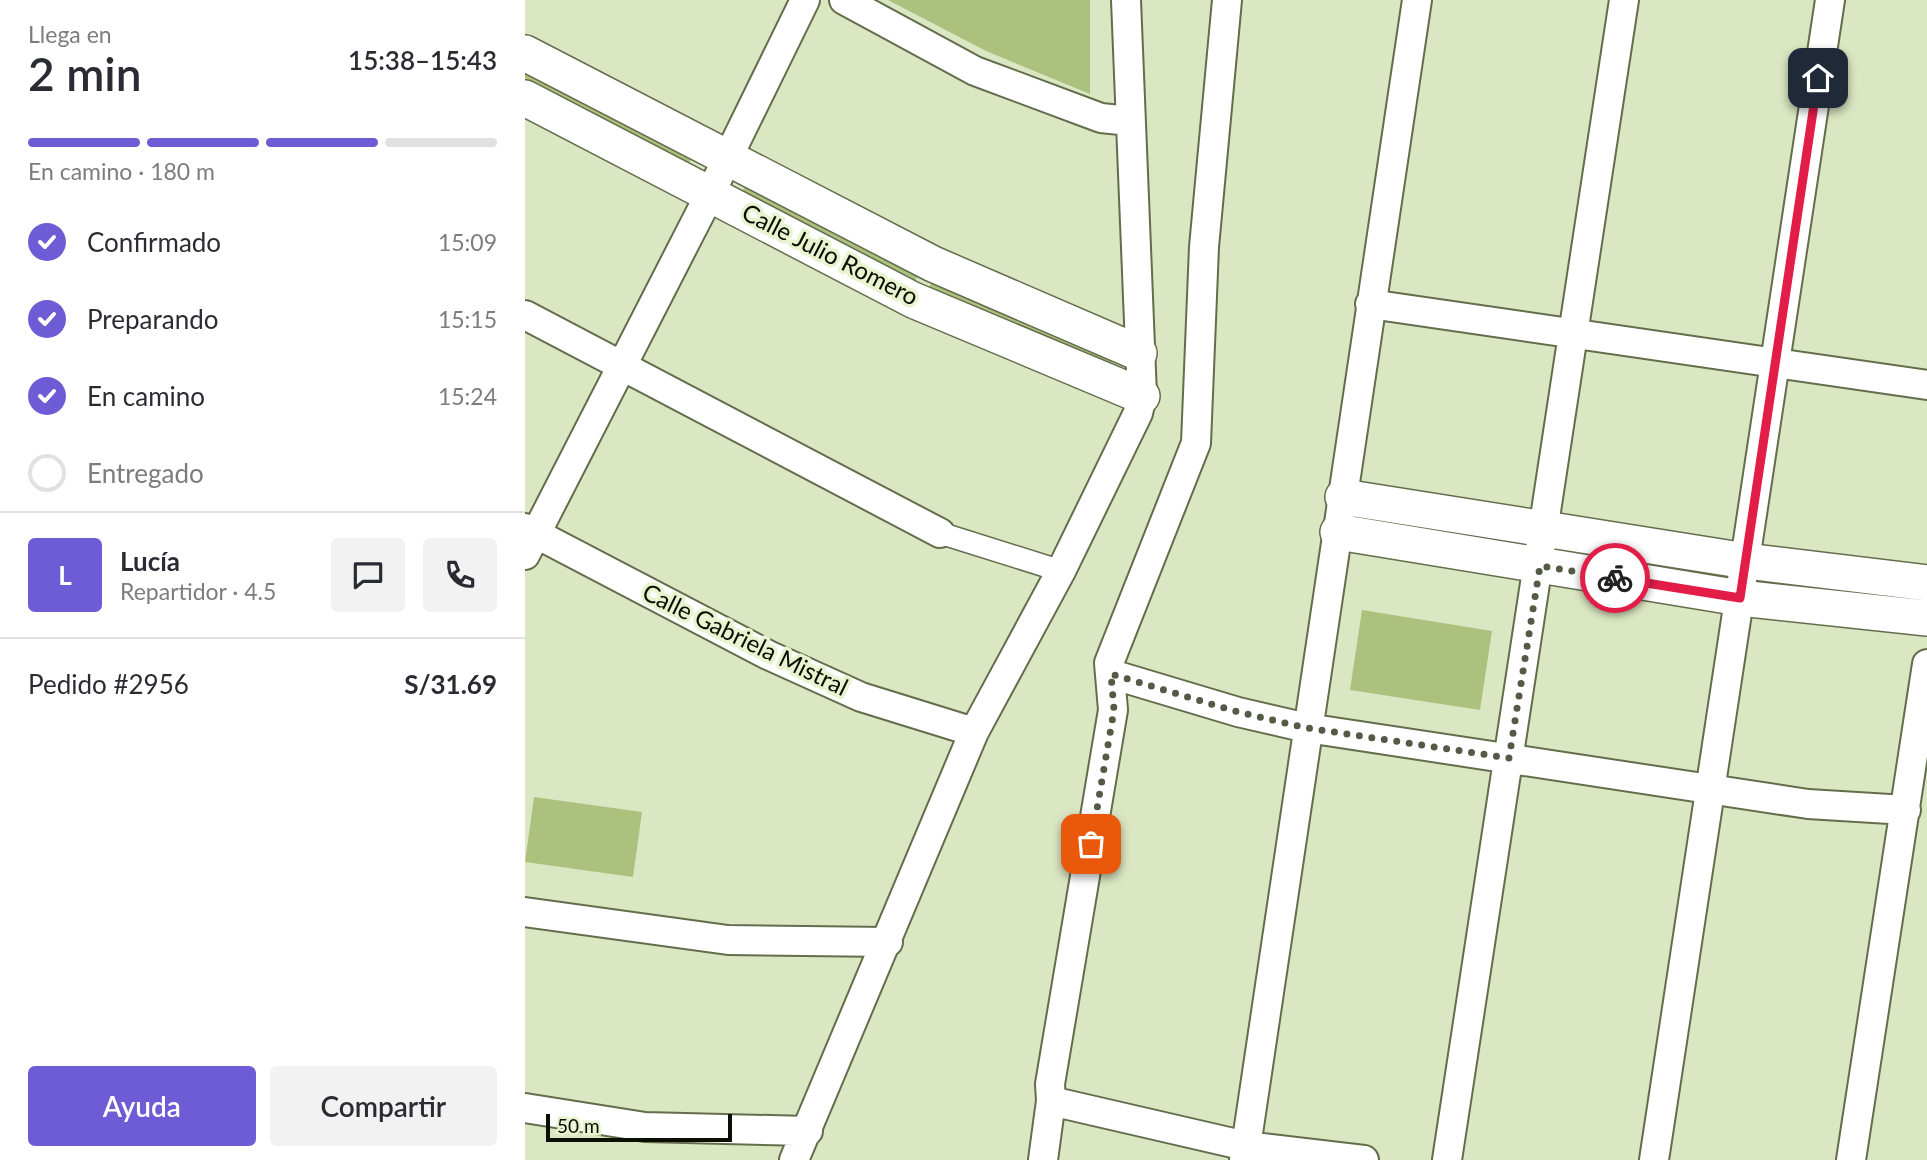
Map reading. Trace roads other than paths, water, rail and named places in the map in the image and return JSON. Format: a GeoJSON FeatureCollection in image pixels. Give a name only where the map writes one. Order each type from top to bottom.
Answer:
{"type":"FeatureCollection","features":[{"type":"Feature","properties":{"kind":"street"},"geometry":{"type":"LineString","coordinates":[[528,539],[710,194],[805,0]]}},
{"type":"Feature","properties":{"kind":"street"},"geometry":{"type":"LineString","coordinates":[[844,0],[975,71],[1101,118],[1130,121]]}},
{"type":"Feature","properties":{"kind":"street"},"geometry":{"type":"LineString","coordinates":[[794,1160],[888,942],[974,732],[1061,571],[1138,414],[1142,396],[1126,0]]}},
{"type":"Feature","properties":{"kind":"street"},"geometry":{"type":"LineString","coordinates":[[1043,1160],[1051,1101],[1050,1084],[1114,710],[1109,663],[1196,443],[1204,247],[1227,0]]}},
{"type":"Feature","properties":{"kind":"street"},"geometry":{"type":"LineString","coordinates":[[1245,1153],[1417,0]]}},
{"type":"Feature","properties":{"kind":"street"},"geometry":{"type":"LineString","coordinates":[[1447,1160],[1625,0]]}},
{"type":"Feature","properties":{"kind":"street"},"geometry":{"type":"LineString","coordinates":[[1654,1160],[1830,0]]}},
{"type":"Feature","properties":{"kind":"street","name":"Calle Julio Romero"},"geometry":{"type":"LineString","coordinates":[[525,53],[933,264],[1139,353]]}},
{"type":"Feature","properties":{"kind":"street","name":"Calle Julio Romero"},"geometry":{"type":"LineString","coordinates":[[525,98],[913,300],[1142,396]]}},
{"type":"Feature","properties":{"kind":"street"},"geometry":{"type":"LineString","coordinates":[[1370,304],[1927,385]]}},
{"type":"Feature","properties":{"kind":"street"},"geometry":{"type":"LineString","coordinates":[[525,315],[940,533],[1061,571]]}},
{"type":"Feature","properties":{"kind":"street"},"geometry":{"type":"LineString","coordinates":[[1343,497],[1542,531],[1746,561],[1927,583]]}},
{"type":"Feature","properties":{"kind":"street"},"geometry":{"type":"LineString","coordinates":[[1338,532],[1740,598],[1927,618]]}},
{"type":"Feature","properties":{"kind":"street","name":"Calle Gabriela Mistral"},"geometry":{"type":"LineString","coordinates":[[528,539],[827,682],[862,697],[974,732]]}},
{"type":"Feature","properties":{"kind":"street"},"geometry":{"type":"LineString","coordinates":[[1851,1160],[1927,664]]}},
{"type":"Feature","properties":{"kind":"street"},"geometry":{"type":"LineString","coordinates":[[1111,674],[1238,712],[1307,728],[1808,804],[1906,810]]}},
{"type":"Feature","properties":{"kind":"street"},"geometry":{"type":"LineString","coordinates":[[525,912],[728,940],[888,942]]}},
{"type":"Feature","properties":{"kind":"street"},"geometry":{"type":"LineString","coordinates":[[1051,1101],[1245,1153],[1364,1160]]}},
{"type":"Feature","properties":{"kind":"street"},"geometry":{"type":"LineString","coordinates":[[525,1108],[645,1127],[808,1131]]}}]}
